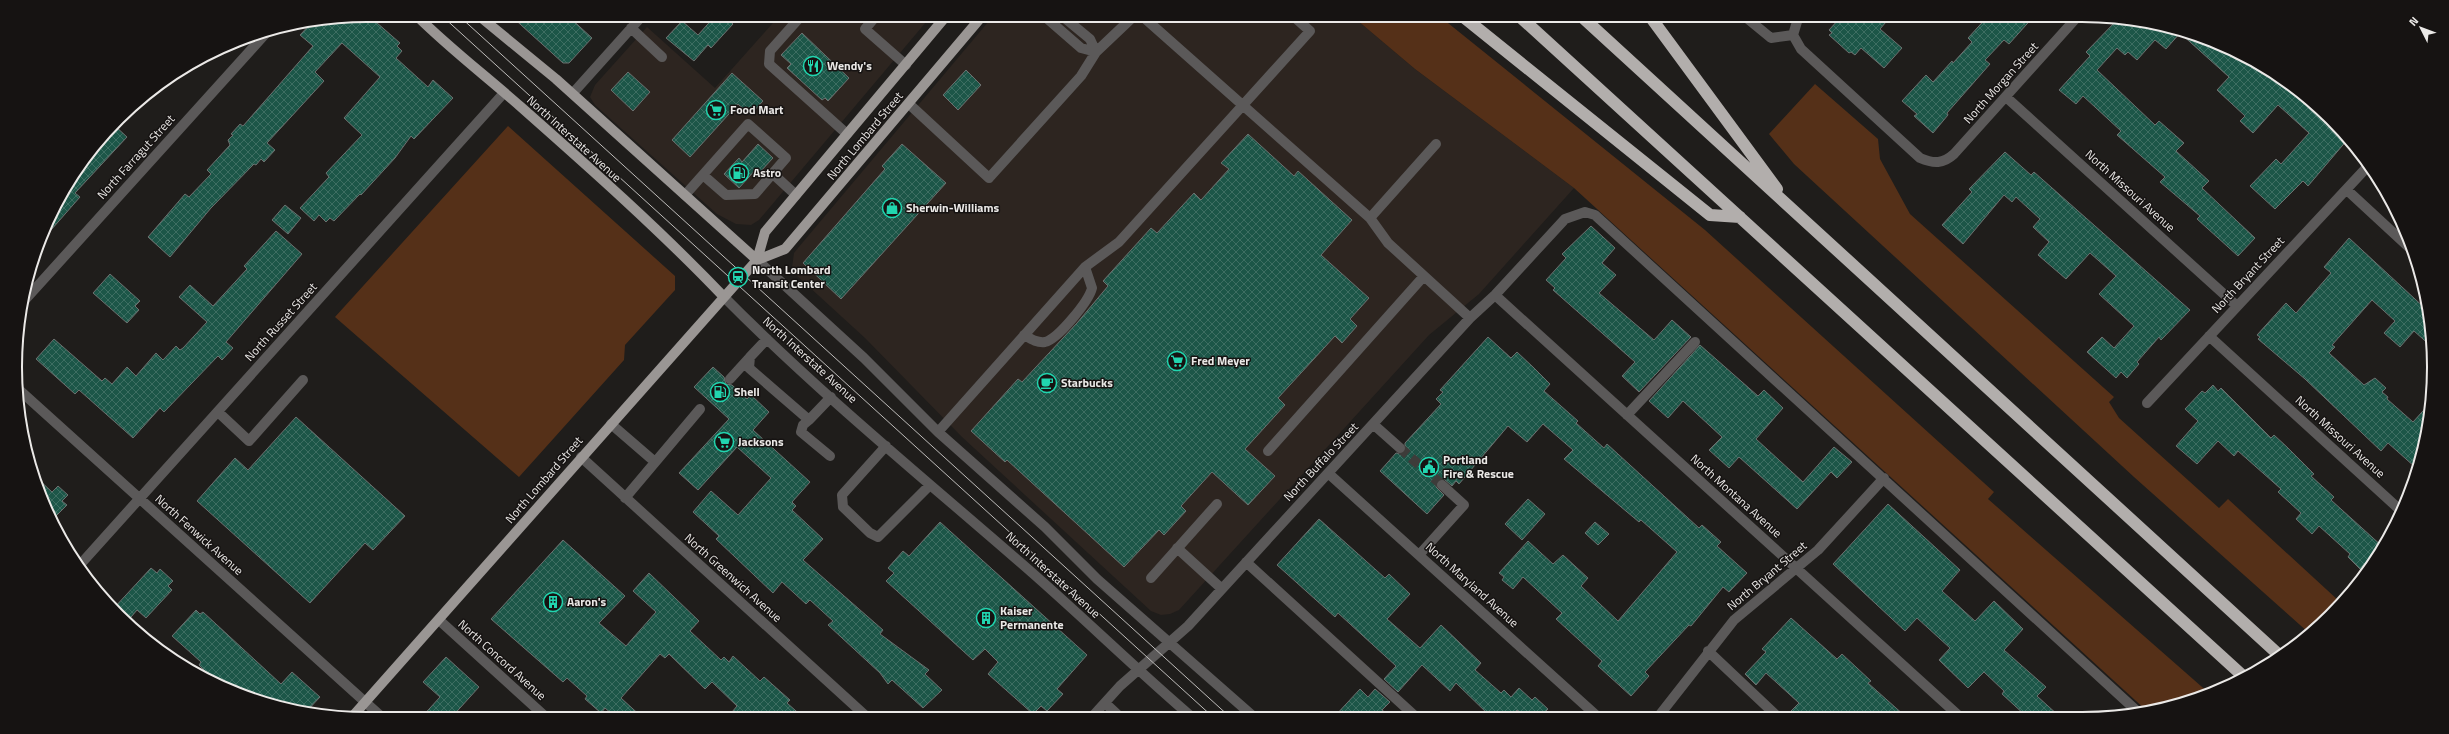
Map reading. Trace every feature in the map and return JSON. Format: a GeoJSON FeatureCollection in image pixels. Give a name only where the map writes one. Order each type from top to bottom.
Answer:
{"type":"FeatureCollection","features":[{"type":"Feature","properties":{"kind":"highway"},"geometry":{"type":"LineString","coordinates":[[1470,22],[1710,215],[1740,217]]}},
{"type":"Feature","properties":{"kind":"highway"},"geometry":{"type":"LineString","coordinates":[[1526,22],[2240,673]]}},
{"type":"Feature","properties":{"kind":"highway"},"geometry":{"type":"LineString","coordinates":[[1588,22],[2276,652]]}},
{"type":"Feature","properties":{"kind":"highway"},"geometry":{"type":"LineString","coordinates":[[1654,22],[1794,212]]}},
{"type":"Feature","properties":{"kind":"main road","name":"North Interstate Avenue"},"geometry":{"type":"LineString","coordinates":[[423,22],[694,265],[724,296]]}},
{"type":"Feature","properties":{"kind":"main road"},"geometry":{"type":"LineString","coordinates":[[487,22],[573,93],[756,260]]}},
{"type":"Feature","properties":{"kind":"main road","name":"North Lombard Street"},"geometry":{"type":"LineString","coordinates":[[357,712],[756,260],[765,232],[941,22]]}},
{"type":"Feature","properties":{"kind":"main road","name":"North Lombard Street"},"geometry":{"type":"LineString","coordinates":[[756,260],[785,249],[910,104],[977,22]]}},
{"type":"Feature","properties":{"kind":"street"},"geometry":{"type":"LineString","coordinates":[[573,93],[637,22]]}},
{"type":"Feature","properties":{"kind":"street"},"geometry":{"type":"LineString","coordinates":[[796,22],[770,51],[769,64],[848,134]]}},
{"type":"Feature","properties":{"kind":"street"},"geometry":{"type":"LineString","coordinates":[[871,22],[865,28],[906,65]]}},
{"type":"Feature","properties":{"kind":"street"},"geometry":{"type":"LineString","coordinates":[[1051,22],[1081,48],[1096,52]]}},
{"type":"Feature","properties":{"kind":"street"},"geometry":{"type":"LineString","coordinates":[[1069,22],[1090,39],[1096,52]]}},
{"type":"Feature","properties":{"kind":"street"},"geometry":{"type":"LineString","coordinates":[[910,104],[989,178],[1081,76],[1096,52],[1128,22]]}},
{"type":"Feature","properties":{"kind":"street"},"geometry":{"type":"LineString","coordinates":[[1150,22],[1370,218],[1388,243],[1470,318]]}},
{"type":"Feature","properties":{"kind":"street"},"geometry":{"type":"LineString","coordinates":[[938,432],[1085,267],[1119,242],[1310,31],[1300,22]]}},
{"type":"Feature","properties":{"kind":"street"},"geometry":{"type":"LineString","coordinates":[[1752,22],[1771,38],[1793,35],[1797,22]]}},
{"type":"Feature","properties":{"kind":"street","name":"North Morgan Street"},"geometry":{"type":"LineString","coordinates":[[1793,35],[1802,49],[1920,158],[1939,163],[1947,161],[1954,154],[2074,22]]}},
{"type":"Feature","properties":{"kind":"street"},"geometry":{"type":"LineString","coordinates":[[631,28],[662,57]]}},
{"type":"Feature","properties":{"kind":"street","name":"North Farragut Street"},"geometry":{"type":"LineString","coordinates":[[30,294],[261,39]]}},
{"type":"Feature","properties":{"kind":"street","name":"North Russet Street"},"geometry":{"type":"LineString","coordinates":[[82,562],[504,94]]}},
{"type":"Feature","properties":{"kind":"street","name":"North Missouri Avenue"},"geometry":{"type":"LineString","coordinates":[[2006,97],[2238,306]]}},
{"type":"Feature","properties":{"kind":"street"},"geometry":{"type":"LineString","coordinates":[[685,195],[748,124],[786,158],[755,194],[726,195],[703,175]]}},
{"type":"Feature","properties":{"kind":"street"},"geometry":{"type":"LineString","coordinates":[[1370,218],[1436,144]]}},
{"type":"Feature","properties":{"kind":"street","name":"North Bryant Street"},"geometry":{"type":"LineString","coordinates":[[2147,403],[2365,170]]}},
{"type":"Feature","properties":{"kind":"street"},"geometry":{"type":"LineString","coordinates":[[773,174],[796,195]]}},
{"type":"Feature","properties":{"kind":"street"},"geometry":{"type":"LineString","coordinates":[[2347,190],[2404,243]]}},
{"type":"Feature","properties":{"kind":"street","name":"North Buffalo Street"},"geometry":{"type":"LineString","coordinates":[[1097,712],[1138,670],[1170,642],[1222,589],[1470,318],[1495,295],[1565,219],[1585,212],[1595,215],[1884,478]]}},
{"type":"Feature","properties":{"kind":"street"},"geometry":{"type":"LineString","coordinates":[[756,260],[864,358],[938,432],[1045,527],[1092,575],[1170,642],[1247,712]]}},
{"type":"Feature","properties":{"kind":"street"},"geometry":{"type":"LineString","coordinates":[[1024,335],[1036,342],[1051,340],[1081,308],[1092,288],[1085,267]]}},
{"type":"Feature","properties":{"kind":"street"},"geometry":{"type":"LineString","coordinates":[[1268,451],[1424,276]]}},
{"type":"Feature","properties":{"kind":"street","name":"North Montana Avenue"},"geometry":{"type":"LineString","coordinates":[[1495,295],[1955,712]]}},
{"type":"Feature","properties":{"kind":"street","name":"North Interstate Avenue"},"geometry":{"type":"LineString","coordinates":[[724,296],[767,339],[831,397],[930,485],[1016,558],[1186,712]]}},
{"type":"Feature","properties":{"kind":"street","name":"North Missouri Avenue"},"geometry":{"type":"LineString","coordinates":[[2209,336],[2397,507]]}},
{"type":"Feature","properties":{"kind":"street"},"geometry":{"type":"LineString","coordinates":[[730,379],[767,339]]}},
{"type":"Feature","properties":{"kind":"street"},"geometry":{"type":"LineString","coordinates":[[1627,415],[1695,342]]}},
{"type":"Feature","properties":{"kind":"street"},"geometry":{"type":"LineString","coordinates":[[750,357],[749,368],[809,420]]}},
{"type":"Feature","properties":{"kind":"street"},"geometry":{"type":"LineString","coordinates":[[218,412],[249,441],[303,380]]}},
{"type":"Feature","properties":{"kind":"street","name":"North Fenwick Avenue"},"geometry":{"type":"LineString","coordinates":[[23,394],[376,712]]}},
{"type":"Feature","properties":{"kind":"street"},"geometry":{"type":"LineString","coordinates":[[830,456],[801,432],[802,425],[809,420],[831,397]]}},
{"type":"Feature","properties":{"kind":"street"},"geometry":{"type":"LineString","coordinates":[[625,498],[700,409]]}},
{"type":"Feature","properties":{"kind":"street"},"geometry":{"type":"LineString","coordinates":[[611,424],[655,462]]}},
{"type":"Feature","properties":{"kind":"street"},"geometry":{"type":"LineString","coordinates":[[1373,424],[1400,448]]}},
{"type":"Feature","properties":{"kind":"street"},"geometry":{"type":"LineString","coordinates":[[886,446],[842,495],[843,507],[870,533],[878,537],[930,485]]}},
{"type":"Feature","properties":{"kind":"street","name":"North Greenwich Avenue"},"geometry":{"type":"LineString","coordinates":[[581,457],[861,712]]}},
{"type":"Feature","properties":{"kind":"street","name":"North Maryland Avenue"},"geometry":{"type":"LineString","coordinates":[[1328,473],[1592,712]]}},
{"type":"Feature","properties":{"kind":"street"},"geometry":{"type":"LineString","coordinates":[[1884,478],[2133,708]]}},
{"type":"Feature","properties":{"kind":"street","name":"North Bryant Street"},"geometry":{"type":"LineString","coordinates":[[1662,712],[1708,651],[1745,609],[1818,550],[1884,478]]}},
{"type":"Feature","properties":{"kind":"street"},"geometry":{"type":"LineString","coordinates":[[1419,555],[1464,505],[1442,485]]}},
{"type":"Feature","properties":{"kind":"street"},"geometry":{"type":"LineString","coordinates":[[1151,578],[1217,504]]}},
{"type":"Feature","properties":{"kind":"street"},"geometry":{"type":"LineString","coordinates":[[1177,548],[1222,589]]}},
{"type":"Feature","properties":{"kind":"street"},"geometry":{"type":"LineString","coordinates":[[1246,562],[1411,712]]}},
{"type":"Feature","properties":{"kind":"street","name":"North Concord Avenue"},"geometry":{"type":"LineString","coordinates":[[439,620],[540,712]]}},
{"type":"Feature","properties":{"kind":"street"},"geometry":{"type":"LineString","coordinates":[[1708,651],[1773,712]]}},
{"type":"Feature","properties":{"kind":"street"},"geometry":{"type":"LineString","coordinates":[[1105,703],[1115,712]]}},
{"type":"Feature","properties":{"kind":"shaded area"},"geometry":{"type":"Polygon","coordinates":[[[774,22],[926,22],[759,220],[751,225],[736,224],[717,214],[595,105],[590,97],[595,85],[647,27],[715,88],[774,22]]]}},
{"type":"Feature","properties":{"kind":"shaded area"},"geometry":{"type":"Polygon","coordinates":[[[988,22],[1359,22],[1415,69],[1574,188],[1479,294],[1429,335],[1179,610],[1170,614],[1161,615],[1151,611],[962,437],[865,338],[795,274],[792,268],[794,253],[988,22]]]}},
{"type":"Feature","properties":{"kind":"shaded area"},"geometry":{"type":"Polygon","coordinates":[[[1359,22],[1447,22],[1705,230],[1994,492],[1988,499],[2205,689],[2171,700],[2142,706],[1574,188],[1415,69],[1359,22]]]}},
{"type":"Feature","properties":{"kind":"shaded area"},"geometry":{"type":"Polygon","coordinates":[[[1815,84],[1878,139],[1880,159],[1910,214],[2114,397],[2109,402],[2119,418],[2219,508],[2228,499],[2337,599],[2326,611],[2305,629],[2134,477],[1794,164],[1769,134],[1815,84]]]}},
{"type":"Feature","properties":{"kind":"shaded area"},"geometry":{"type":"Polygon","coordinates":[[[508,126],[675,276],[675,290],[625,345],[624,360],[519,477],[335,317],[508,126]]]}},
{"type":"Feature","properties":{"kind":"building"},"geometry":{"type":"Polygon","coordinates":[[[376,22],[400,43],[397,46],[402,51],[396,58],[428,87],[433,80],[453,98],[414,139],[411,136],[395,158],[361,195],[360,194],[334,221],[330,218],[326,222],[319,215],[314,221],[300,208],[329,177],[326,173],[362,135],[344,118],[380,77],[342,43],[315,72],[324,81],[267,143],[275,150],[264,162],[261,159],[256,165],[254,164],[211,208],[170,257],[148,237],[185,194],[189,197],[211,174],[207,170],[230,145],[228,140],[233,135],[231,134],[240,124],[243,126],[313,46],[300,35],[307,28],[322,25],[376,22]]]}},
{"type":"Feature","properties":{"kind":"building"},"geometry":{"type":"Polygon","coordinates":[[[518,22],[575,22],[592,38],[569,63],[563,63],[518,22]]]}},
{"type":"Feature","properties":{"kind":"building"},"geometry":{"type":"Polygon","coordinates":[[[681,22],[683,22],[698,35],[710,22],[731,22],[733,24],[711,48],[708,45],[694,61],[666,38],[681,22]]]}},
{"type":"Feature","properties":{"kind":"building"},"geometry":{"type":"Polygon","coordinates":[[[1836,22],[1886,22],[1880,29],[1902,48],[1884,68],[1861,48],[1855,55],[1851,52],[1849,53],[1829,35],[1832,33],[1829,30],[1836,22]]]}},
{"type":"Feature","properties":{"kind":"building"},"geometry":{"type":"Polygon","coordinates":[[[1983,22],[2029,22],[2009,44],[2004,40],[1985,60],[1990,64],[1947,113],[1948,115],[1933,133],[1914,116],[1917,114],[1902,101],[1926,75],[1933,82],[1952,61],[1953,63],[1972,42],[1968,38],[1983,22]]]}},
{"type":"Feature","properties":{"kind":"building"},"geometry":{"type":"Polygon","coordinates":[[[2113,24],[2149,29],[2178,36],[2166,49],[2155,40],[2137,60],[2128,52],[2125,55],[2117,48],[2097,70],[2155,125],[2159,121],[2184,143],[2176,151],[2209,181],[2202,188],[2255,238],[2238,256],[2197,219],[2200,216],[2160,182],[2165,177],[2117,135],[2121,131],[2083,96],[2076,104],[2059,90],[2090,56],[2086,52],[2113,24]]]}},
{"type":"Feature","properties":{"kind":"building","name":"Wendy's"},"geometry":{"type":"Polygon","coordinates":[[[802,33],[849,78],[828,101],[825,98],[822,100],[787,68],[791,64],[781,55],[802,33]]]}},
{"type":"Feature","properties":{"kind":"building"},"geometry":{"type":"Polygon","coordinates":[[[2186,38],[2214,48],[2274,80],[2292,93],[2326,123],[2344,144],[2308,186],[2303,181],[2275,209],[2250,186],[2276,159],[2281,164],[2309,133],[2278,105],[2253,133],[2240,121],[2245,116],[2217,90],[2229,77],[2186,38]]]}},
{"type":"Feature","properties":{"kind":"building"},"geometry":{"type":"Polygon","coordinates":[[[966,70],[981,85],[958,110],[943,95],[966,70]]]}},
{"type":"Feature","properties":{"kind":"building"},"geometry":{"type":"Polygon","coordinates":[[[628,72],[650,92],[633,111],[611,90],[628,72]]]}},
{"type":"Feature","properties":{"kind":"building","name":"Food Mart"},"geometry":{"type":"Polygon","coordinates":[[[732,73],[763,101],[750,115],[738,104],[690,157],[672,140],[732,73]]]}},
{"type":"Feature","properties":{"kind":"building"},"geometry":{"type":"Polygon","coordinates":[[[118,129],[127,137],[75,193],[80,197],[50,232],[68,194],[80,175],[93,157],[118,129]]]}},
{"type":"Feature","properties":{"kind":"building","name":"Fred Meyer"},"geometry":{"type":"Polygon","coordinates":[[[1248,134],[1294,176],[1298,171],[1352,220],[1321,255],[1369,298],[1350,319],[1357,326],[1342,343],[1335,336],[1278,398],[1285,405],[1245,449],[1275,476],[1248,505],[1212,472],[1181,506],[1186,511],[1164,535],[1159,530],[1124,567],[1007,460],[1005,462],[971,431],[1018,379],[1022,382],[1077,323],[1108,286],[1103,281],[1151,228],[1157,233],[1194,193],[1201,200],[1229,169],[1221,163],[1248,134]]]}},
{"type":"Feature","properties":{"kind":"building"},"geometry":{"type":"Polygon","coordinates":[[[758,144],[773,158],[760,172],[757,168],[739,188],[724,174],[739,158],[742,162],[758,144]]]}},
{"type":"Feature","properties":{"kind":"building"},"geometry":{"type":"Polygon","coordinates":[[[902,144],[946,183],[841,299],[803,263],[885,169],[882,166],[902,144]]]}},
{"type":"Feature","properties":{"kind":"building"},"geometry":{"type":"Polygon","coordinates":[[[2005,152],[2031,175],[2034,172],[2190,310],[2161,340],[2159,337],[2137,362],[2139,364],[2127,378],[2121,372],[2116,378],[2087,352],[2102,337],[2114,348],[2134,326],[2099,294],[2116,276],[2090,253],[2066,279],[2038,255],[2049,242],[2033,227],[2040,219],[2016,197],[2012,202],[2004,195],[1963,244],[1942,225],[1972,192],[1969,189],[2005,152]]]}},
{"type":"Feature","properties":{"kind":"building"},"geometry":{"type":"Polygon","coordinates":[[[285,205],[301,218],[288,234],[272,220],[285,205]]]}},
{"type":"Feature","properties":{"kind":"building"},"geometry":{"type":"Polygon","coordinates":[[[1591,226],[1615,248],[1602,263],[1616,275],[1599,293],[1654,340],[1672,320],[1691,337],[1639,392],[1622,376],[1635,362],[1553,290],[1555,288],[1546,280],[1566,258],[1562,254],[1591,226]]]}},
{"type":"Feature","properties":{"kind":"building"},"geometry":{"type":"Polygon","coordinates":[[[276,231],[302,254],[226,342],[233,348],[222,360],[218,356],[164,412],[160,408],[133,438],[79,390],[75,394],[36,359],[54,339],[102,381],[105,378],[112,384],[127,367],[136,376],[156,353],[163,360],[176,346],[180,350],[207,322],[179,297],[190,285],[213,306],[247,269],[244,266],[276,231]]]}},
{"type":"Feature","properties":{"kind":"building"},"geometry":{"type":"Polygon","coordinates":[[[2349,238],[2421,304],[2426,341],[2414,331],[2400,347],[2384,333],[2395,321],[2372,300],[2332,345],[2335,347],[2329,353],[2364,385],[2375,378],[2386,388],[2382,392],[2388,397],[2387,399],[2413,422],[2424,410],[2413,465],[2388,443],[2381,451],[2305,379],[2258,339],[2260,337],[2257,335],[2286,303],[2296,313],[2331,273],[2324,267],[2349,238]]]}},
{"type":"Feature","properties":{"kind":"building"},"geometry":{"type":"Polygon","coordinates":[[[110,274],[140,301],[135,306],[139,310],[127,323],[93,293],[110,274]]]}},
{"type":"Feature","properties":{"kind":"building"},"geometry":{"type":"Polygon","coordinates":[[[1488,337],[1511,358],[1517,352],[1550,384],[1544,391],[1578,421],[1576,423],[1604,448],[1607,444],[1699,528],[1702,525],[1721,542],[1717,546],[1747,573],[1729,592],[1723,587],[1691,626],[1689,625],[1645,672],[1649,676],[1631,696],[1598,666],[1602,661],[1556,619],[1562,613],[1523,577],[1513,589],[1502,580],[1504,577],[1499,573],[1528,541],[1553,564],[1563,555],[1588,578],[1581,586],[1618,621],[1677,552],[1641,520],[1639,522],[1564,459],[1573,450],[1543,424],[1527,442],[1508,426],[1459,484],[1456,481],[1452,486],[1444,479],[1437,480],[1436,487],[1444,495],[1427,514],[1380,471],[1396,453],[1402,454],[1405,452],[1405,443],[1441,404],[1436,399],[1443,392],[1440,390],[1488,337]]]}},
{"type":"Feature","properties":{"kind":"building"},"geometry":{"type":"Polygon","coordinates":[[[1700,345],[1758,396],[1764,390],[1783,408],[1756,439],[1803,482],[1834,447],[1852,462],[1837,478],[1831,472],[1797,509],[1739,457],[1729,468],[1709,450],[1722,437],[1683,401],[1668,418],[1649,401],[1700,345]]]}},
{"type":"Feature","properties":{"kind":"building"},"geometry":{"type":"Polygon","coordinates":[[[713,367],[724,377],[726,384],[732,385],[747,399],[751,395],[769,412],[753,430],[810,482],[792,502],[796,506],[792,510],[823,539],[803,560],[883,630],[880,634],[929,670],[925,674],[942,690],[923,708],[892,680],[888,684],[880,673],[828,625],[833,621],[810,600],[806,604],[782,582],[773,593],[716,539],[719,536],[693,512],[711,491],[738,515],[771,478],[737,447],[698,490],[679,473],[729,419],[694,387],[713,367]]]}},
{"type":"Feature","properties":{"kind":"building"},"geometry":{"type":"Polygon","coordinates":[[[2213,385],[2218,391],[2221,388],[2271,438],[2274,435],[2287,447],[2314,474],[2311,476],[2334,497],[2331,500],[2379,543],[2361,570],[2348,557],[2350,554],[2319,526],[2312,534],[2296,519],[2301,513],[2278,492],[2281,489],[2238,451],[2234,456],[2218,441],[2197,464],[2176,446],[2198,421],[2185,409],[2202,391],[2205,393],[2213,385]]]}},
{"type":"Feature","properties":{"kind":"building"},"geometry":{"type":"Polygon","coordinates":[[[296,417],[405,516],[373,550],[365,543],[310,603],[197,501],[235,458],[248,470],[296,417]]]}},
{"type":"Feature","properties":{"kind":"building"},"geometry":{"type":"Polygon","coordinates":[[[42,482],[52,492],[58,486],[68,495],[62,501],[67,505],[56,516],[42,482]]]}},
{"type":"Feature","properties":{"kind":"building"},"geometry":{"type":"Polygon","coordinates":[[[1528,499],[1545,514],[1522,540],[1505,524],[1528,499]]]}},
{"type":"Feature","properties":{"kind":"building"},"geometry":{"type":"Polygon","coordinates":[[[1888,504],[1960,570],[1942,591],[1975,621],[1994,601],[2023,629],[2004,650],[2046,687],[2037,696],[2055,712],[2022,712],[2002,694],[2004,691],[1984,672],[1968,688],[1939,660],[1950,648],[1917,618],[1905,631],[1833,564],[1888,504]]]}},
{"type":"Feature","properties":{"kind":"building"},"geometry":{"type":"Polygon","coordinates":[[[1319,519],[1385,578],[1389,574],[1410,594],[1387,619],[1420,648],[1441,625],[1481,663],[1475,670],[1501,693],[1504,690],[1511,697],[1519,688],[1532,700],[1535,697],[1548,709],[1545,712],[1520,712],[1517,710],[1515,712],[1486,712],[1456,683],[1450,691],[1422,665],[1398,692],[1384,679],[1396,666],[1338,613],[1335,617],[1277,565],[1319,519]]]}},
{"type":"Feature","properties":{"kind":"building","name":"Kaiser Permanente"},"geometry":{"type":"Polygon","coordinates":[[[940,522],[1087,655],[1057,689],[1063,694],[1047,711],[1041,706],[1035,712],[1031,712],[988,674],[998,662],[985,649],[973,660],[886,581],[894,573],[888,568],[903,551],[909,556],[940,522]]]}},
{"type":"Feature","properties":{"kind":"building"},"geometry":{"type":"Polygon","coordinates":[[[1595,522],[1609,534],[1598,545],[1585,533],[1595,522]]]}},
{"type":"Feature","properties":{"kind":"building"},"geometry":{"type":"Polygon","coordinates":[[[563,540],[625,596],[599,623],[626,646],[656,612],[633,591],[649,573],[699,621],[690,631],[721,660],[724,657],[729,662],[733,656],[760,681],[764,677],[790,700],[787,703],[797,712],[732,712],[737,706],[712,682],[705,689],[669,654],[665,658],[660,654],[621,698],[636,712],[610,712],[605,708],[600,712],[585,699],[587,696],[567,678],[563,682],[491,619],[563,540]]]}},
{"type":"Feature","properties":{"kind":"building"},"geometry":{"type":"Polygon","coordinates":[[[151,568],[157,573],[160,569],[173,581],[168,586],[172,590],[146,618],[137,610],[131,618],[117,604],[151,568]]]}},
{"type":"Feature","properties":{"kind":"building"},"geometry":{"type":"Polygon","coordinates":[[[196,610],[200,614],[203,612],[281,684],[292,672],[320,697],[311,707],[256,694],[235,686],[206,672],[199,665],[201,662],[172,636],[196,610]]]}},
{"type":"Feature","properties":{"kind":"building"},"geometry":{"type":"Polygon","coordinates":[[[1791,618],[1837,659],[1842,654],[1871,681],[1868,683],[1901,712],[1790,712],[1799,703],[1766,673],[1756,685],[1745,674],[1766,652],[1762,649],[1791,618]]]}},
{"type":"Feature","properties":{"kind":"building"},"geometry":{"type":"Polygon","coordinates":[[[446,657],[479,687],[456,712],[426,712],[440,697],[423,682],[446,657]]]}},
{"type":"Feature","properties":{"kind":"building"},"geometry":{"type":"Polygon","coordinates":[[[1360,689],[1368,697],[1375,689],[1390,702],[1382,710],[1385,712],[1339,712],[1360,689]]]}},
{"type":"Feature","properties":{"kind":"tunnel"},"geometry":{"type":"LineString","coordinates":[[1400,448],[1442,485]]}},
{"type":"Feature","properties":{"kind":"tram line"},"geometry":{"type":"LineString","coordinates":[[449,22],[1207,712]]}},
{"type":"Feature","properties":{"kind":"tram line"},"geometry":{"type":"LineString","coordinates":[[466,22],[1224,712]]}},
{"type":"Feature","properties":{"kind":"place","name":"Wendy's"},"geometry":{"type":"Point","coordinates":[813,66]}},
{"type":"Feature","properties":{"kind":"place","name":"Food Mart"},"geometry":{"type":"Point","coordinates":[716,110]}},
{"type":"Feature","properties":{"kind":"place","name":"Astro"},"geometry":{"type":"Point","coordinates":[739,173]}},
{"type":"Feature","properties":{"kind":"place","name":"Sherwin-Williams"},"geometry":{"type":"Point","coordinates":[892,208]}},
{"type":"Feature","properties":{"kind":"place","name":"North Lombard Transit Center"},"geometry":{"type":"Point","coordinates":[738,277]}},
{"type":"Feature","properties":{"kind":"place","name":"Fred Meyer"},"geometry":{"type":"Point","coordinates":[1177,361]}},
{"type":"Feature","properties":{"kind":"place","name":"Starbucks"},"geometry":{"type":"Point","coordinates":[1047,383]}},
{"type":"Feature","properties":{"kind":"place","name":"Shell"},"geometry":{"type":"Point","coordinates":[720,392]}},
{"type":"Feature","properties":{"kind":"place","name":"Jacksons"},"geometry":{"type":"Point","coordinates":[724,442]}},
{"type":"Feature","properties":{"kind":"place","name":"Portland Fire & Rescue"},"geometry":{"type":"Point","coordinates":[1429,467]}},
{"type":"Feature","properties":{"kind":"place","name":"Aaron's"},"geometry":{"type":"Point","coordinates":[553,602]}},
{"type":"Feature","properties":{"kind":"place","name":"Kaiser Permanente"},"geometry":{"type":"Point","coordinates":[986,618]}}]}
